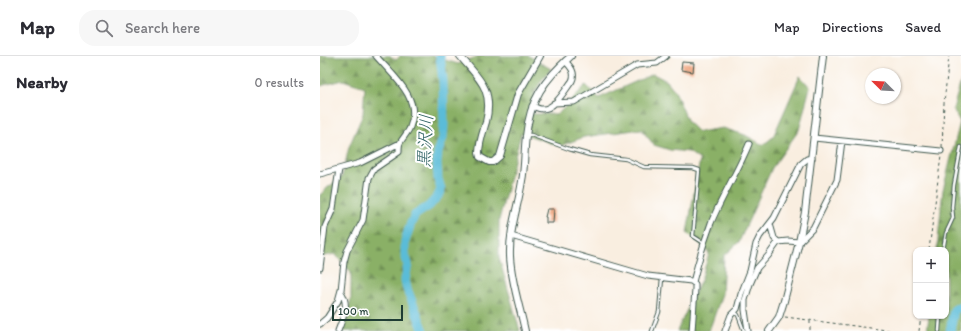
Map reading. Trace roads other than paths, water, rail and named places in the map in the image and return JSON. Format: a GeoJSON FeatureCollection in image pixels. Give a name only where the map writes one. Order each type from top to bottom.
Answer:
{"type":"FeatureCollection","features":[{"type":"Feature","properties":{"kind":"street"},"geometry":{"type":"LineString","coordinates":[[320,174],[360,163],[400,143],[406,136],[412,123],[412,102],[405,90],[376,56]]}},
{"type":"Feature","properties":{"kind":"street"},"geometry":{"type":"LineString","coordinates":[[460,56],[480,79],[487,93],[488,113],[479,153],[483,160],[490,162],[493,162],[500,156],[518,94],[540,56]]}},
{"type":"Feature","properties":{"kind":"street"},"geometry":{"type":"LineString","coordinates":[[532,106],[542,109],[549,107],[574,78],[573,72],[560,56]]}},
{"type":"Feature","properties":{"kind":"street"},"geometry":{"type":"LineString","coordinates":[[525,331],[511,270],[510,245],[522,181],[526,135],[532,106],[543,85],[571,56]]}},
{"type":"Feature","properties":{"kind":"street"},"geometry":{"type":"LineString","coordinates":[[554,103],[574,102],[638,65],[657,63],[666,56]]}},
{"type":"Feature","properties":{"kind":"street"},"geometry":{"type":"LineString","coordinates":[[769,331],[779,317],[799,242],[805,212],[823,56]]}},
{"type":"Feature","properties":{"kind":"street"},"geometry":{"type":"LineString","coordinates":[[814,138],[941,151]]}},
{"type":"Feature","properties":{"kind":"street"},"geometry":{"type":"LineString","coordinates":[[799,242],[813,228],[837,180],[842,141]]}},
{"type":"Feature","properties":{"kind":"street"},"geometry":{"type":"LineString","coordinates":[[320,324],[327,318],[338,301],[341,292],[344,262],[347,251],[363,220],[370,178],[374,169],[399,152],[400,143]]}},
{"type":"Feature","properties":{"kind":"street"},"geometry":{"type":"LineString","coordinates":[[692,331],[695,289],[693,282],[704,243],[712,222],[749,144]]}},
{"type":"Feature","properties":{"kind":"street"},"geometry":{"type":"LineString","coordinates":[[724,331],[731,315],[737,309],[750,271],[756,244],[764,230],[774,218],[801,164],[807,159],[812,158]]}},
{"type":"Feature","properties":{"kind":"street"},"geometry":{"type":"LineString","coordinates":[[320,268],[325,227],[333,209],[339,169]]}},
{"type":"Feature","properties":{"kind":"street"},"geometry":{"type":"LineString","coordinates":[[770,224],[774,238],[778,242]]}},
{"type":"Feature","properties":{"kind":"street"},"geometry":{"type":"LineString","coordinates":[[511,236],[648,276],[688,280],[693,282]]}},
{"type":"Feature","properties":{"kind":"street"},"geometry":{"type":"LineString","coordinates":[[748,331],[745,300],[757,268],[778,242],[799,242]]}},
{"type":"Feature","properties":{"kind":"street"},"geometry":{"type":"LineString","coordinates":[[338,331],[346,306],[346,299],[341,292]]}},
{"type":"Feature","properties":{"kind":"lane"},"geometry":{"type":"LineString","coordinates":[[526,135],[531,135],[569,150],[590,155],[626,159],[644,167],[693,168],[700,170],[693,236],[704,243]]}},
{"type":"Feature","properties":{"kind":"lane"},"geometry":{"type":"LineString","coordinates":[[944,247],[946,233],[953,218],[952,207],[954,185],[961,147]]}},
{"type":"Feature","properties":{"kind":"lane"},"geometry":{"type":"LineString","coordinates":[[652,331],[659,312],[662,278]]}},
{"type":"Feature","properties":{"kind":"lane"},"geometry":{"type":"LineString","coordinates":[[735,311],[744,331]]}},
{"type":"Feature","properties":{"kind":"lane"},"geometry":{"type":"LineString","coordinates":[[939,331],[940,319]]}},
{"type":"Feature","properties":{"kind":"waterway","name":"黒沢川"},"geometry":{"type":"LineString","coordinates":[[424,331],[407,289],[405,280],[408,264],[405,255],[405,241],[415,215],[429,206],[438,196],[441,189],[438,179],[437,163],[438,152],[443,138],[444,124],[443,81],[440,56]]}},
{"type":"Feature","properties":{"kind":"waterway"},"geometry":{"type":"LineString","coordinates":[[950,331],[954,310],[961,306]]}}]}
